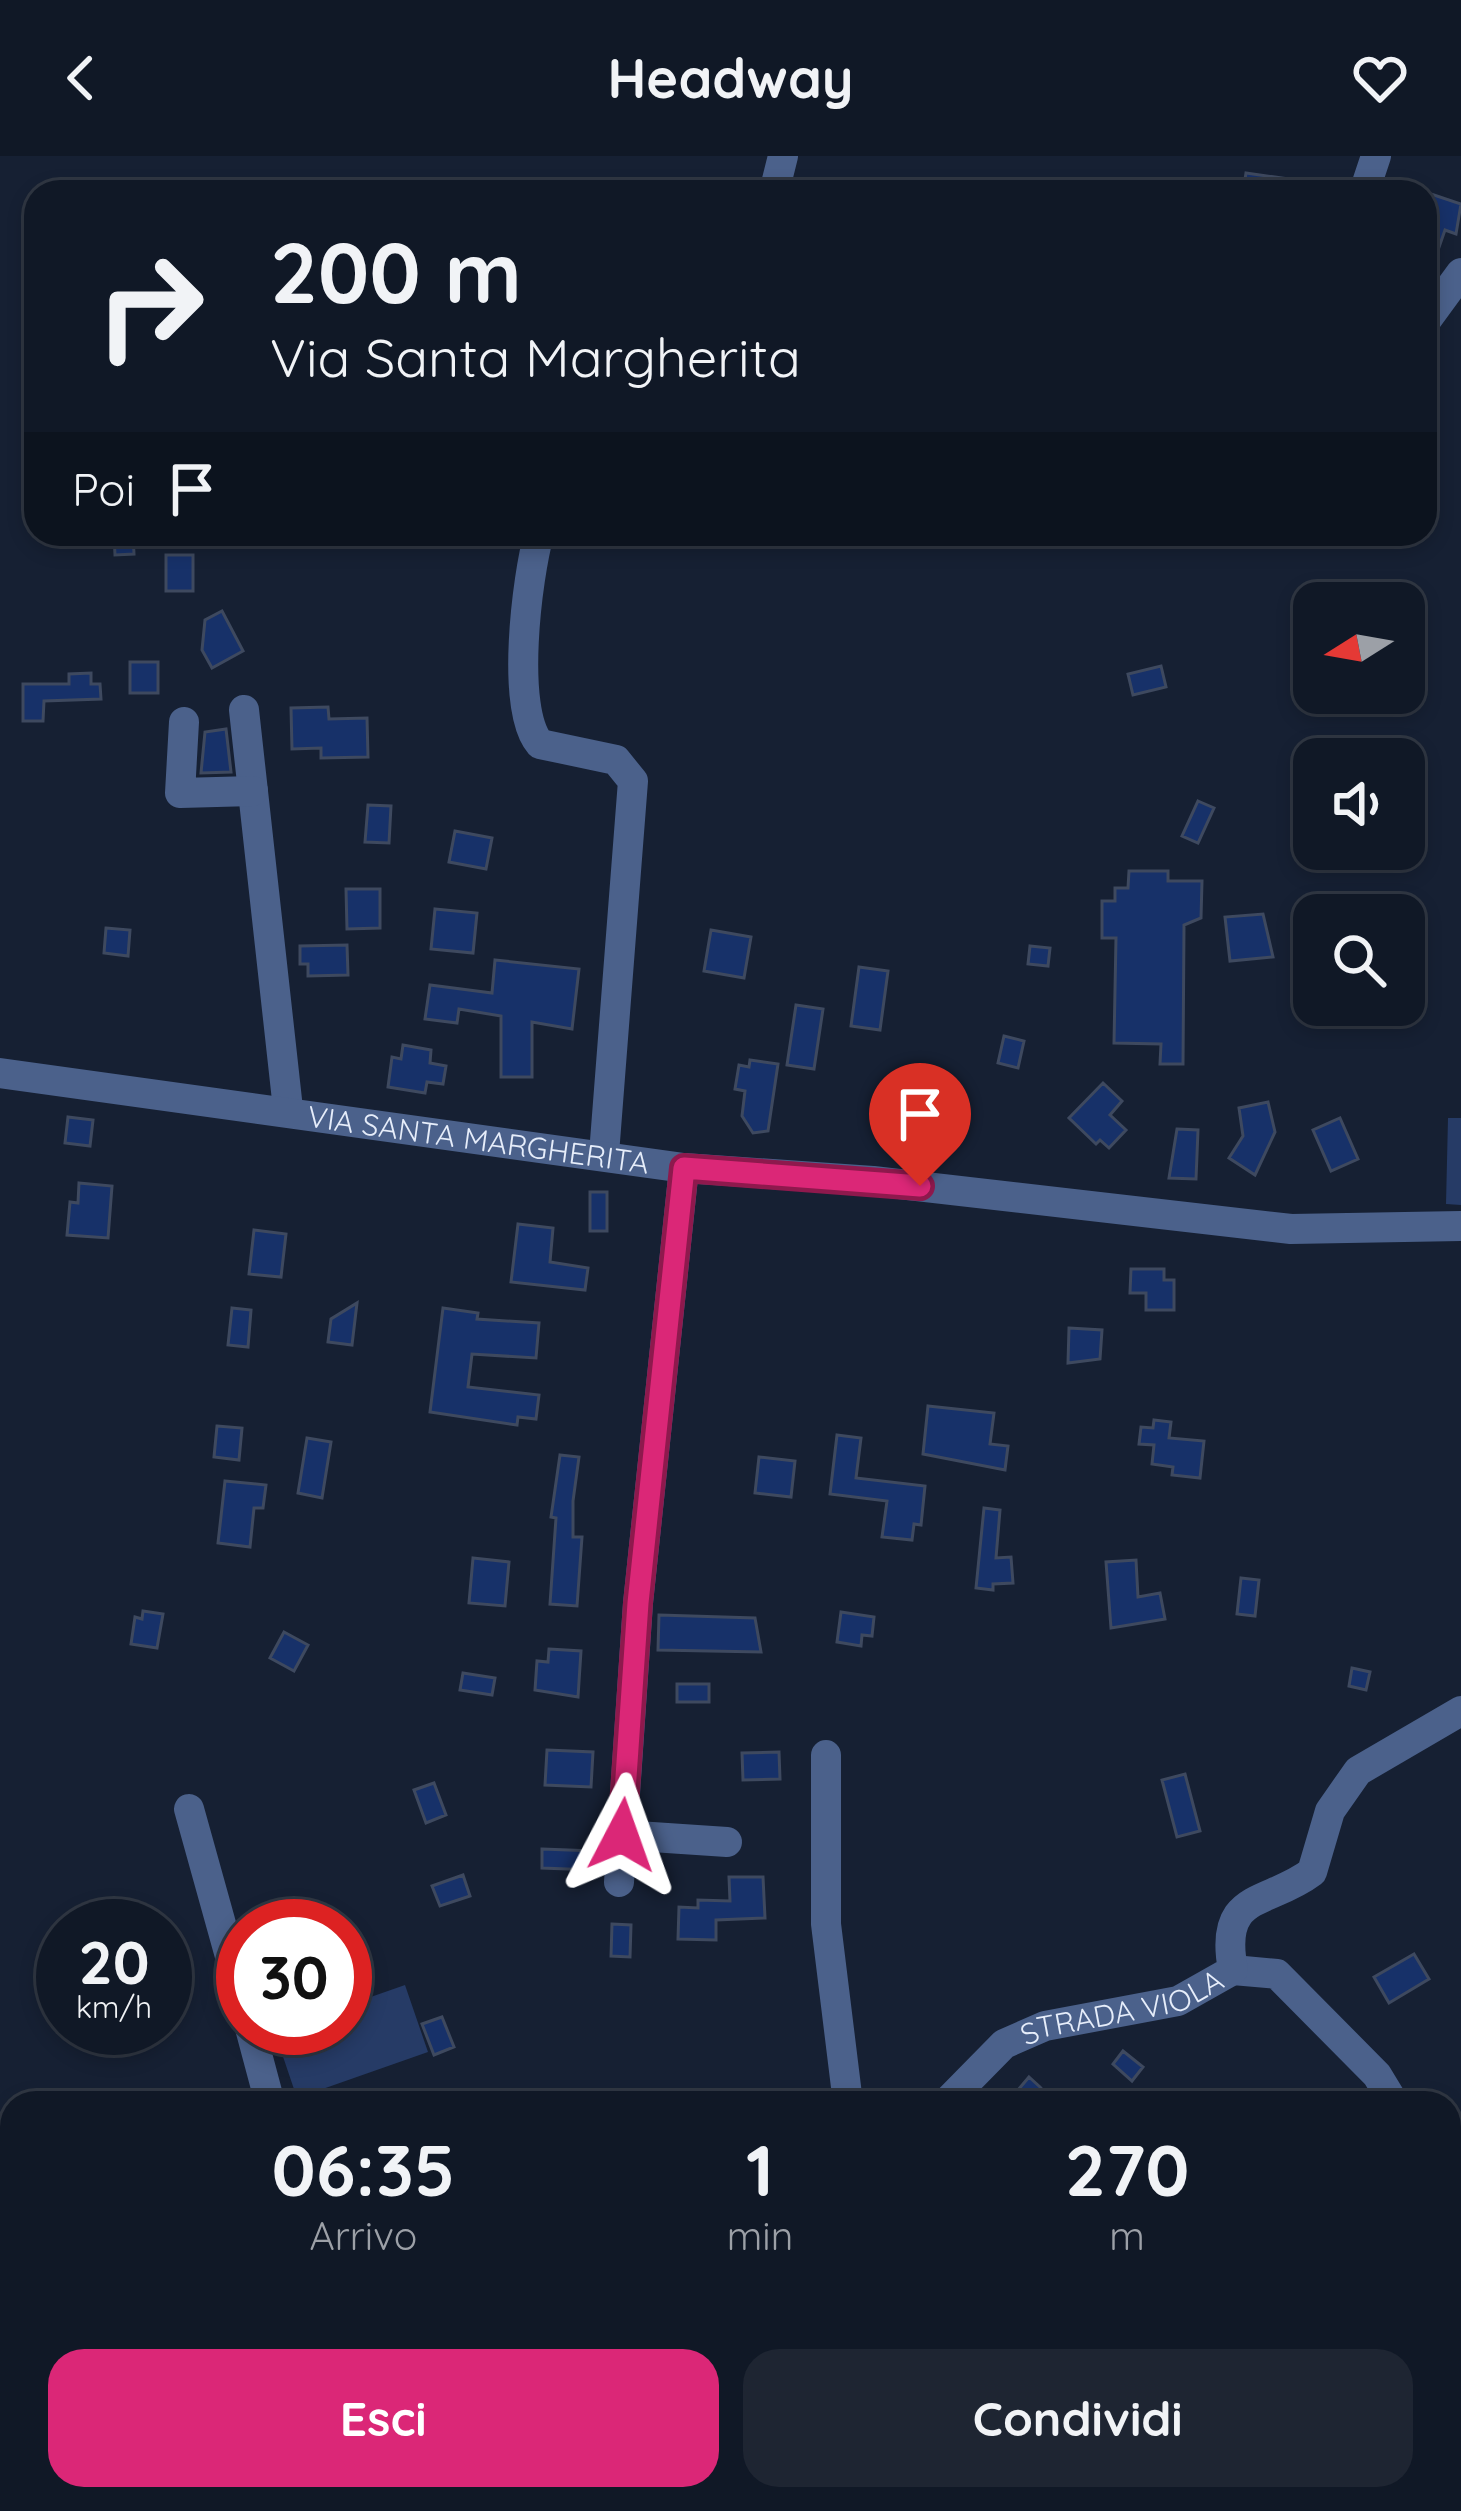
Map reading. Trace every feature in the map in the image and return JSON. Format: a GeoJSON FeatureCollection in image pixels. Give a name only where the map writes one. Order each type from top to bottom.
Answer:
{"type":"FeatureCollection","features":[{"type":"Feature","properties":{"kind":"street"},"geometry":{"type":"LineString","coordinates":[[1437,306],[1461,273]]}},
{"type":"Feature","properties":{"kind":"street"},"geometry":{"type":"LineString","coordinates":[[537,546],[527,617],[529,724],[541,744],[616,760],[633,781],[604,1154]]}},
{"type":"Feature","properties":{"kind":"street"},"geometry":{"type":"LineString","coordinates":[[244,710],[288,1108]]}},
{"type":"Feature","properties":{"kind":"street"},"geometry":{"type":"LineString","coordinates":[[184,722],[180,793],[253,791]]}},
{"type":"Feature","properties":{"kind":"street","name":"VIA SANTA MARGHERITA"},"geometry":{"type":"LineString","coordinates":[[0,1072],[98,1089],[288,1108],[684,1168],[873,1180],[1291,1229],[1461,1226]]}},
{"type":"Feature","properties":{"kind":"street"},"geometry":{"type":"LineString","coordinates":[[619,1882],[638,1603],[684,1168]]}},
{"type":"Feature","properties":{"kind":"street","name":"STRADA VIOLA"},"geometry":{"type":"LineString","coordinates":[[958,2091],[1004,2044],[1045,2026],[1178,2001],[1233,1970],[1232,1925],[1247,1903],[1312,1872],[1330,1811],[1358,1771],[1461,1711]]}},
{"type":"Feature","properties":{"kind":"street"},"geometry":{"type":"LineString","coordinates":[[826,1755],[826,1924],[847,2091]]}},
{"type":"Feature","properties":{"kind":"street"},"geometry":{"type":"LineString","coordinates":[[189,1808],[216,1905]]}},
{"type":"Feature","properties":{"kind":"street"},"geometry":{"type":"LineString","coordinates":[[622,1835],[727,1842]]}},
{"type":"Feature","properties":{"kind":"street"},"geometry":{"type":"LineString","coordinates":[[1233,1970],[1277,1974],[1328,2031],[1377,2075],[1387,2091]]}},
{"type":"Feature","properties":{"kind":"street"},"geometry":{"type":"LineString","coordinates":[[257,2055],[267,2091]]}},
{"type":"Feature","properties":{"kind":"shaded area"},"geometry":{"type":"Polygon","coordinates":[[[1448,1118],[1461,1118],[1461,1205],[1446,1204],[1448,1118]]]}},
{"type":"Feature","properties":{"kind":"shaded area"},"geometry":{"type":"Polygon","coordinates":[[[405,1985],[428,2052],[317,2091],[295,2091],[282,2055],[372,2055],[372,1997],[405,1985]]]}},
{"type":"Feature","properties":{"kind":"building"},"geometry":{"type":"Polygon","coordinates":[[[1246,173],[1296,180],[1245,180],[1246,173]]]}},
{"type":"Feature","properties":{"kind":"building"},"geometry":{"type":"Polygon","coordinates":[[[1437,196],[1461,204],[1456,234],[1445,230],[1437,253],[1437,196]]]}},
{"type":"Feature","properties":{"kind":"building"},"geometry":{"type":"Polygon","coordinates":[[[115,546],[134,546],[134,554],[115,555],[115,546]]]}},
{"type":"Feature","properties":{"kind":"building"},"geometry":{"type":"Polygon","coordinates":[[[166,555],[193,555],[193,591],[166,591],[166,555]]]}},
{"type":"Feature","properties":{"kind":"building"},"geometry":{"type":"Polygon","coordinates":[[[222,611],[243,651],[212,668],[202,650],[205,620],[222,611]]]}},
{"type":"Feature","properties":{"kind":"building"},"geometry":{"type":"Polygon","coordinates":[[[130,662],[158,662],[158,693],[130,693],[130,662]]]}},
{"type":"Feature","properties":{"kind":"building"},"geometry":{"type":"Polygon","coordinates":[[[1161,666],[1166,687],[1133,695],[1128,674],[1161,666]]]}},
{"type":"Feature","properties":{"kind":"building"},"geometry":{"type":"Polygon","coordinates":[[[91,673],[91,684],[100,684],[101,699],[44,701],[43,721],[23,721],[23,684],[69,684],[69,674],[91,673]]]}},
{"type":"Feature","properties":{"kind":"building"},"geometry":{"type":"Polygon","coordinates":[[[328,707],[329,719],[367,718],[368,757],[321,758],[321,748],[292,749],[291,708],[328,707]]]}},
{"type":"Feature","properties":{"kind":"building"},"geometry":{"type":"Polygon","coordinates":[[[226,729],[231,772],[201,773],[205,732],[226,729]]]}},
{"type":"Feature","properties":{"kind":"building"},"geometry":{"type":"Polygon","coordinates":[[[1198,801],[1214,808],[1198,843],[1182,836],[1198,801]]]}},
{"type":"Feature","properties":{"kind":"building"},"geometry":{"type":"Polygon","coordinates":[[[368,805],[391,806],[389,843],[365,842],[368,805]]]}},
{"type":"Feature","properties":{"kind":"building"},"geometry":{"type":"Polygon","coordinates":[[[455,831],[492,838],[486,869],[449,862],[455,831]]]}},
{"type":"Feature","properties":{"kind":"building"},"geometry":{"type":"Polygon","coordinates":[[[1129,871],[1168,871],[1168,881],[1202,881],[1201,918],[1184,925],[1183,1064],[1160,1064],[1161,1044],[1114,1043],[1116,938],[1102,938],[1102,901],[1115,901],[1115,888],[1128,888],[1129,871]]]}},
{"type":"Feature","properties":{"kind":"building"},"geometry":{"type":"Polygon","coordinates":[[[346,889],[380,889],[380,928],[347,929],[346,889]]]}},
{"type":"Feature","properties":{"kind":"building"},"geometry":{"type":"Polygon","coordinates":[[[435,909],[477,913],[473,953],[431,949],[435,909]]]}},
{"type":"Feature","properties":{"kind":"building"},"geometry":{"type":"Polygon","coordinates":[[[1263,914],[1273,957],[1230,961],[1225,917],[1263,914]]]}},
{"type":"Feature","properties":{"kind":"building"},"geometry":{"type":"Polygon","coordinates":[[[106,928],[130,930],[128,956],[104,953],[106,928]]]}},
{"type":"Feature","properties":{"kind":"building"},"geometry":{"type":"Polygon","coordinates":[[[711,930],[751,937],[744,978],[704,971],[711,930]]]}},
{"type":"Feature","properties":{"kind":"building"},"geometry":{"type":"Polygon","coordinates":[[[347,945],[348,975],[308,976],[308,964],[300,964],[300,946],[347,945]]]}},
{"type":"Feature","properties":{"kind":"building"},"geometry":{"type":"Polygon","coordinates":[[[1030,946],[1050,948],[1048,966],[1028,964],[1030,946]]]}},
{"type":"Feature","properties":{"kind":"building"},"geometry":{"type":"Polygon","coordinates":[[[495,960],[579,969],[572,1029],[532,1022],[532,1077],[501,1077],[501,1016],[459,1009],[457,1023],[425,1019],[430,985],[492,993],[495,960]]]}},
{"type":"Feature","properties":{"kind":"building"},"geometry":{"type":"Polygon","coordinates":[[[859,967],[888,971],[880,1030],[851,1026],[859,967]]]}},
{"type":"Feature","properties":{"kind":"building"},"geometry":{"type":"Polygon","coordinates":[[[796,1005],[823,1009],[814,1069],[787,1065],[796,1005]]]}},
{"type":"Feature","properties":{"kind":"building"},"geometry":{"type":"Polygon","coordinates":[[[1004,1036],[1024,1041],[1018,1068],[998,1063],[1004,1036]]]}},
{"type":"Feature","properties":{"kind":"building"},"geometry":{"type":"Polygon","coordinates":[[[403,1045],[431,1050],[430,1063],[446,1066],[443,1084],[427,1082],[425,1093],[388,1087],[392,1057],[401,1059],[403,1045]]]}},
{"type":"Feature","properties":{"kind":"building"},"geometry":{"type":"Polygon","coordinates":[[[750,1060],[778,1064],[768,1131],[753,1133],[742,1116],[745,1091],[735,1089],[739,1065],[749,1067],[750,1060]]]}},
{"type":"Feature","properties":{"kind":"building"},"geometry":{"type":"Polygon","coordinates":[[[1103,1083],[1122,1101],[1110,1115],[1126,1130],[1109,1148],[1100,1140],[1096,1144],[1069,1118],[1103,1083]]]}},
{"type":"Feature","properties":{"kind":"building"},"geometry":{"type":"Polygon","coordinates":[[[1268,1102],[1275,1132],[1255,1175],[1229,1158],[1243,1136],[1239,1108],[1268,1102]]]}},
{"type":"Feature","properties":{"kind":"building"},"geometry":{"type":"Polygon","coordinates":[[[68,1117],[93,1120],[90,1146],[65,1143],[68,1117]]]}},
{"type":"Feature","properties":{"kind":"building"},"geometry":{"type":"Polygon","coordinates":[[[1340,1118],[1358,1159],[1331,1171],[1313,1130],[1340,1118]]]}},
{"type":"Feature","properties":{"kind":"building"},"geometry":{"type":"Polygon","coordinates":[[[1177,1129],[1198,1130],[1196,1179],[1169,1178],[1177,1129]]]}},
{"type":"Feature","properties":{"kind":"building"},"geometry":{"type":"Polygon","coordinates":[[[79,1183],[112,1186],[108,1238],[67,1235],[70,1202],[78,1203],[79,1183]]]}},
{"type":"Feature","properties":{"kind":"building"},"geometry":{"type":"Polygon","coordinates":[[[590,1192],[607,1192],[607,1231],[590,1231],[590,1192]]]}},
{"type":"Feature","properties":{"kind":"building"},"geometry":{"type":"Polygon","coordinates":[[[518,1224],[553,1228],[550,1262],[588,1268],[585,1290],[511,1282],[518,1224]]]}},
{"type":"Feature","properties":{"kind":"building"},"geometry":{"type":"Polygon","coordinates":[[[254,1230],[286,1234],[281,1277],[249,1274],[254,1230]]]}},
{"type":"Feature","properties":{"kind":"building"},"geometry":{"type":"Polygon","coordinates":[[[1131,1269],[1164,1269],[1164,1280],[1174,1280],[1174,1310],[1146,1310],[1146,1293],[1130,1293],[1131,1269]]]}},
{"type":"Feature","properties":{"kind":"building"},"geometry":{"type":"Polygon","coordinates":[[[357,1303],[352,1345],[328,1342],[331,1319],[357,1303]]]}},
{"type":"Feature","properties":{"kind":"building"},"geometry":{"type":"Polygon","coordinates":[[[232,1308],[251,1310],[248,1347],[228,1345],[232,1308]]]}},
{"type":"Feature","properties":{"kind":"building"},"geometry":{"type":"Polygon","coordinates":[[[443,1308],[478,1313],[477,1319],[539,1323],[536,1358],[472,1354],[468,1387],[539,1395],[536,1419],[518,1417],[517,1425],[430,1412],[443,1308]]]}},
{"type":"Feature","properties":{"kind":"building"},"geometry":{"type":"Polygon","coordinates":[[[1069,1328],[1102,1330],[1100,1359],[1068,1363],[1069,1328]]]}},
{"type":"Feature","properties":{"kind":"building"},"geometry":{"type":"Polygon","coordinates":[[[928,1406],[994,1413],[990,1444],[1008,1446],[1005,1470],[923,1454],[928,1406]]]}},
{"type":"Feature","properties":{"kind":"building"},"geometry":{"type":"Polygon","coordinates":[[[1154,1420],[1171,1422],[1169,1438],[1204,1441],[1200,1478],[1172,1475],[1173,1467],[1152,1464],[1154,1445],[1139,1444],[1141,1427],[1153,1428],[1154,1420]]]}},
{"type":"Feature","properties":{"kind":"building"},"geometry":{"type":"Polygon","coordinates":[[[217,1426],[242,1428],[239,1460],[214,1457],[217,1426]]]}},
{"type":"Feature","properties":{"kind":"building"},"geometry":{"type":"Polygon","coordinates":[[[837,1435],[861,1438],[856,1478],[925,1486],[921,1525],[914,1524],[912,1540],[882,1537],[887,1501],[830,1494],[837,1435]]]}},
{"type":"Feature","properties":{"kind":"building"},"geometry":{"type":"Polygon","coordinates":[[[307,1438],[331,1442],[322,1498],[298,1493],[307,1438]]]}},
{"type":"Feature","properties":{"kind":"building"},"geometry":{"type":"Polygon","coordinates":[[[560,1455],[579,1457],[573,1501],[573,1537],[582,1537],[577,1606],[550,1604],[556,1518],[551,1517],[560,1455]]]}},
{"type":"Feature","properties":{"kind":"building"},"geometry":{"type":"Polygon","coordinates":[[[759,1457],[795,1461],[791,1497],[755,1493],[759,1457]]]}},
{"type":"Feature","properties":{"kind":"building"},"geometry":{"type":"Polygon","coordinates":[[[225,1481],[266,1485],[263,1508],[254,1508],[250,1547],[218,1543],[225,1481]]]}},
{"type":"Feature","properties":{"kind":"building"},"geometry":{"type":"Polygon","coordinates":[[[984,1508],[1000,1510],[996,1558],[1011,1557],[1013,1583],[993,1584],[993,1590],[976,1588],[984,1508]]]}},
{"type":"Feature","properties":{"kind":"building"},"geometry":{"type":"Polygon","coordinates":[[[473,1558],[509,1562],[505,1606],[469,1603],[473,1558]]]}},
{"type":"Feature","properties":{"kind":"building"},"geometry":{"type":"Polygon","coordinates":[[[1136,1560],[1138,1597],[1160,1593],[1165,1619],[1111,1628],[1106,1562],[1136,1560]]]}},
{"type":"Feature","properties":{"kind":"building"},"geometry":{"type":"Polygon","coordinates":[[[1241,1578],[1259,1580],[1255,1616],[1237,1614],[1241,1578]]]}},
{"type":"Feature","properties":{"kind":"building"},"geometry":{"type":"Polygon","coordinates":[[[143,1611],[163,1614],[157,1648],[131,1644],[135,1617],[142,1619],[143,1611]]]}},
{"type":"Feature","properties":{"kind":"building"},"geometry":{"type":"Polygon","coordinates":[[[841,1612],[874,1617],[872,1636],[862,1635],[861,1646],[837,1642],[841,1612]]]}},
{"type":"Feature","properties":{"kind":"building"},"geometry":{"type":"Polygon","coordinates":[[[659,1615],[755,1618],[761,1652],[658,1650],[659,1615]]]}},
{"type":"Feature","properties":{"kind":"building"},"geometry":{"type":"Polygon","coordinates":[[[284,1632],[308,1645],[294,1671],[270,1658],[284,1632]]]}},
{"type":"Feature","properties":{"kind":"building"},"geometry":{"type":"Polygon","coordinates":[[[549,1649],[581,1651],[578,1697],[535,1690],[537,1661],[548,1662],[549,1649]]]}},
{"type":"Feature","properties":{"kind":"building"},"geometry":{"type":"Polygon","coordinates":[[[1352,1668],[1370,1672],[1366,1690],[1349,1686],[1352,1668]]]}},
{"type":"Feature","properties":{"kind":"building"},"geometry":{"type":"Polygon","coordinates":[[[463,1673],[495,1678],[492,1695],[460,1690],[463,1673]]]}},
{"type":"Feature","properties":{"kind":"building"},"geometry":{"type":"Polygon","coordinates":[[[677,1684],[709,1684],[709,1702],[677,1702],[677,1684]]]}},
{"type":"Feature","properties":{"kind":"building"},"geometry":{"type":"Polygon","coordinates":[[[547,1750],[593,1752],[591,1787],[545,1785],[547,1750]]]}},
{"type":"Feature","properties":{"kind":"building"},"geometry":{"type":"Polygon","coordinates":[[[779,1752],[780,1779],[743,1780],[742,1753],[779,1752]]]}},
{"type":"Feature","properties":{"kind":"building"},"geometry":{"type":"Polygon","coordinates":[[[1185,1774],[1200,1831],[1177,1837],[1162,1780],[1185,1774]]]}},
{"type":"Feature","properties":{"kind":"building"},"geometry":{"type":"Polygon","coordinates":[[[434,1783],[446,1815],[426,1823],[414,1790],[434,1783]]]}},
{"type":"Feature","properties":{"kind":"building"},"geometry":{"type":"Polygon","coordinates":[[[542,1849],[594,1851],[593,1870],[542,1868],[542,1849]]]}},
{"type":"Feature","properties":{"kind":"building"},"geometry":{"type":"Polygon","coordinates":[[[463,1875],[470,1896],[440,1906],[432,1886],[463,1875]]]}},
{"type":"Feature","properties":{"kind":"building"},"geometry":{"type":"Polygon","coordinates":[[[729,1877],[763,1877],[765,1918],[716,1920],[716,1940],[678,1939],[679,1907],[698,1908],[698,1900],[730,1901],[729,1877]]]}},
{"type":"Feature","properties":{"kind":"building"},"geometry":{"type":"Polygon","coordinates":[[[612,1924],[631,1925],[630,1957],[611,1956],[612,1924]]]}},
{"type":"Feature","properties":{"kind":"building"},"geometry":{"type":"Polygon","coordinates":[[[1414,1954],[1429,1979],[1389,2003],[1374,1977],[1414,1954]]]}},
{"type":"Feature","properties":{"kind":"building"},"geometry":{"type":"Polygon","coordinates":[[[442,2017],[454,2047],[434,2055],[422,2024],[442,2017]]]}},
{"type":"Feature","properties":{"kind":"building"},"geometry":{"type":"Polygon","coordinates":[[[1123,2051],[1143,2067],[1132,2081],[1113,2064],[1123,2051]]]}},
{"type":"Feature","properties":{"kind":"building"},"geometry":{"type":"Polygon","coordinates":[[[1029,2077],[1044,2091],[1017,2091],[1029,2077]]]}},
{"type":"Feature","properties":{"kind":"route"},"geometry":{"type":"LineString","coordinates":[[622,1835],[638,1603],[684,1168],[920,1186]]}}]}
